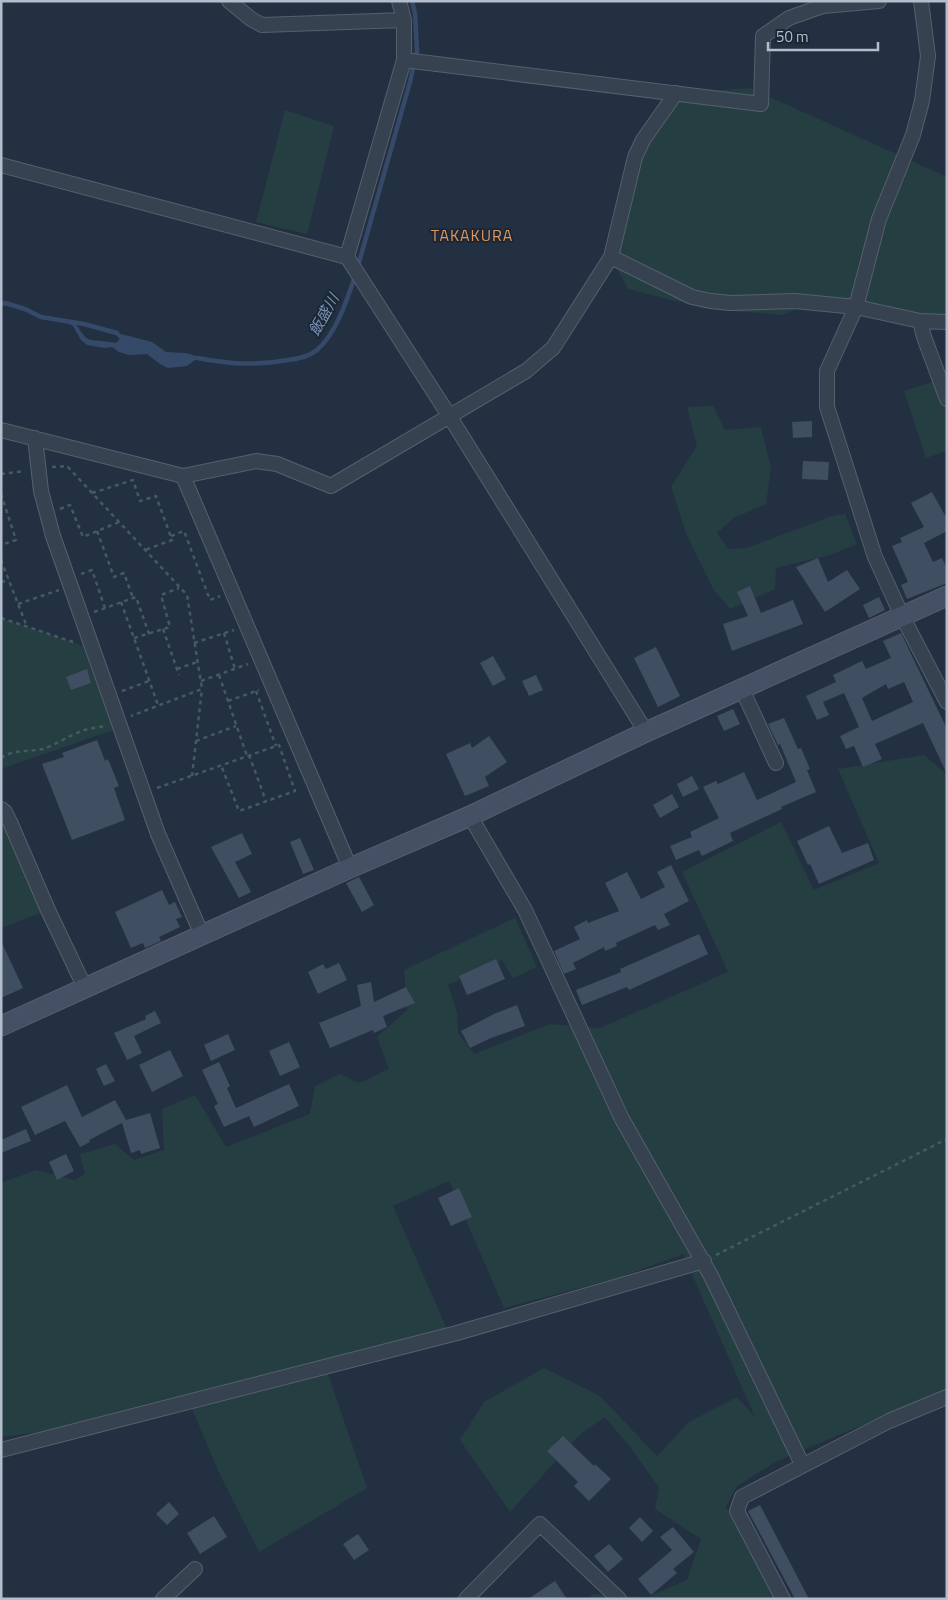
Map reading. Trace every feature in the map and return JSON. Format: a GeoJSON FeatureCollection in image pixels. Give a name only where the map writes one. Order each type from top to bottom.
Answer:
{"type":"FeatureCollection","features":[{"type":"Feature","properties":{"kind":"street"},"geometry":{"type":"LineString","coordinates":[[229,1],[251,19],[262,25],[404,20]]}},
{"type":"Feature","properties":{"kind":"street"},"geometry":{"type":"LineString","coordinates":[[347,257],[404,60],[404,20],[399,1]]}},
{"type":"Feature","properties":{"kind":"street"},"geometry":{"type":"LineString","coordinates":[[404,60],[761,104],[763,36],[789,18],[823,6],[879,1]]}},
{"type":"Feature","properties":{"kind":"street"},"geometry":{"type":"LineString","coordinates":[[921,1],[928,56],[922,101],[913,136],[879,219],[856,307],[827,371],[827,407],[875,557],[902,616],[947,702]]}},
{"type":"Feature","properties":{"kind":"street"},"geometry":{"type":"LineString","coordinates":[[1,430],[183,476],[256,461],[277,464],[331,486],[526,371],[553,348],[611,256],[635,157],[643,140],[676,93]]}},
{"type":"Feature","properties":{"kind":"street"},"geometry":{"type":"LineString","coordinates":[[1,165],[347,257],[450,417],[646,732]]}},
{"type":"Feature","properties":{"kind":"street"},"geometry":{"type":"LineString","coordinates":[[611,256],[692,296],[711,301],[731,303],[795,301],[856,307],[920,321],[947,322]]}},
{"type":"Feature","properties":{"kind":"street"},"geometry":{"type":"LineString","coordinates":[[920,321],[947,399]]}},
{"type":"Feature","properties":{"kind":"street"},"geometry":{"type":"LineString","coordinates":[[35,438],[41,491],[52,536],[158,834],[202,935]]}},
{"type":"Feature","properties":{"kind":"street"},"geometry":{"type":"LineString","coordinates":[[183,476],[350,868]]}},
{"type":"Feature","properties":{"kind":"street"},"geometry":{"type":"LineString","coordinates":[[1,1026],[350,868],[470,816],[646,732],[947,596]]}},
{"type":"Feature","properties":{"kind":"street"},"geometry":{"type":"LineString","coordinates":[[742,690],[776,763]]}},
{"type":"Feature","properties":{"kind":"street"},"geometry":{"type":"LineString","coordinates":[[1,809],[5,812],[10,822],[48,910],[85,988]]}},
{"type":"Feature","properties":{"kind":"street"},"geometry":{"type":"LineString","coordinates":[[470,816],[525,910],[622,1119],[704,1261],[802,1464]]}},
{"type":"Feature","properties":{"kind":"street"},"geometry":{"type":"LineString","coordinates":[[1,1450],[457,1333],[704,1261]]}},
{"type":"Feature","properties":{"kind":"street"},"geometry":{"type":"LineString","coordinates":[[783,1599],[736,1512],[742,1497],[802,1464],[889,1421],[947,1397]]}},
{"type":"Feature","properties":{"kind":"street"},"geometry":{"type":"LineString","coordinates":[[466,1599],[540,1524],[619,1599]]}},
{"type":"Feature","properties":{"kind":"street"},"geometry":{"type":"LineString","coordinates":[[163,1599],[195,1569]]}},
{"type":"Feature","properties":{"kind":"path"},"geometry":{"type":"LineString","coordinates":[[1,474],[67,466],[187,595],[202,689],[192,776]]}},
{"type":"Feature","properties":{"kind":"path"},"geometry":{"type":"LineString","coordinates":[[92,493],[133,480],[140,501],[156,496],[172,540],[145,550]]}},
{"type":"Feature","properties":{"kind":"path"},"geometry":{"type":"LineString","coordinates":[[1,494],[16,540],[1,545]]}},
{"type":"Feature","properties":{"kind":"path"},"geometry":{"type":"LineString","coordinates":[[47,513],[70,505],[83,537],[119,522]]}},
{"type":"Feature","properties":{"kind":"path"},"geometry":{"type":"LineString","coordinates":[[97,531],[114,577],[124,573],[133,598]]}},
{"type":"Feature","properties":{"kind":"path"},"geometry":{"type":"LineString","coordinates":[[171,536],[184,531],[210,600],[221,596]]}},
{"type":"Feature","properties":{"kind":"path"},"geometry":{"type":"LineString","coordinates":[[1,560],[27,627]]}},
{"type":"Feature","properties":{"kind":"path"},"geometry":{"type":"LineString","coordinates":[[18,604],[92,570],[105,608]]}},
{"type":"Feature","properties":{"kind":"path"},"geometry":{"type":"LineString","coordinates":[[1,582],[9,580]]}},
{"type":"Feature","properties":{"kind":"path"},"geometry":{"type":"LineString","coordinates":[[134,638],[170,627],[160,595],[180,588]]}},
{"type":"Feature","properties":{"kind":"path"},"geometry":{"type":"LineString","coordinates":[[81,616],[136,597],[149,634]]}},
{"type":"Feature","properties":{"kind":"path"},"geometry":{"type":"LineString","coordinates":[[121,602],[158,706]]}},
{"type":"Feature","properties":{"kind":"path"},"geometry":{"type":"LineString","coordinates":[[1,618],[93,649]]}},
{"type":"Feature","properties":{"kind":"path"},"geometry":{"type":"LineString","coordinates":[[194,643],[234,630],[231,622]]}},
{"type":"Feature","properties":{"kind":"path"},"geometry":{"type":"LineString","coordinates":[[162,629],[179,675]]}},
{"type":"Feature","properties":{"kind":"path"},"geometry":{"type":"LineString","coordinates":[[224,634],[235,669]]}},
{"type":"Feature","properties":{"kind":"path"},"geometry":{"type":"LineString","coordinates":[[177,669],[198,662]]}},
{"type":"Feature","properties":{"kind":"path"},"geometry":{"type":"LineString","coordinates":[[200,681],[251,663]]}},
{"type":"Feature","properties":{"kind":"path"},"geometry":{"type":"LineString","coordinates":[[219,675],[236,726],[266,801]]}},
{"type":"Feature","properties":{"kind":"path"},"geometry":{"type":"LineString","coordinates":[[109,695],[149,681]]}},
{"type":"Feature","properties":{"kind":"path"},"geometry":{"type":"LineString","coordinates":[[1,758],[8,753],[45,748],[84,730],[118,721],[202,689]]}},
{"type":"Feature","properties":{"kind":"path"},"geometry":{"type":"LineString","coordinates":[[228,700],[261,689]]}},
{"type":"Feature","properties":{"kind":"path"},"geometry":{"type":"LineString","coordinates":[[256,691],[276,746]]}},
{"type":"Feature","properties":{"kind":"path"},"geometry":{"type":"LineString","coordinates":[[196,741],[236,726]]}},
{"type":"Feature","properties":{"kind":"path"},"geometry":{"type":"LineString","coordinates":[[143,792],[192,776],[221,765],[279,745],[295,790],[239,811],[221,765]]}},
{"type":"Feature","properties":{"kind":"path"},"geometry":{"type":"LineString","coordinates":[[704,1261],[815,1207],[947,1139]]}},
{"type":"Feature","properties":{"kind":"green space"},"geometry":{"type":"Polygon","coordinates":[[[750,88],[947,177],[947,322],[856,307],[825,296],[783,315],[706,309],[628,289],[611,257],[635,157],[676,93],[750,88]]]}},
{"type":"Feature","properties":{"kind":"green space"},"geometry":{"type":"Polygon","coordinates":[[[285,110],[334,126],[307,234],[256,222],[285,110]]]}},
{"type":"Feature","properties":{"kind":"green space"},"geometry":{"type":"Polygon","coordinates":[[[947,377],[947,451],[926,458],[904,391],[947,377]]]}},
{"type":"Feature","properties":{"kind":"green space"},"geometry":{"type":"Polygon","coordinates":[[[713,406],[725,430],[761,427],[771,468],[766,504],[734,518],[717,533],[728,549],[747,548],[832,516],[845,514],[857,544],[830,555],[776,568],[775,589],[730,609],[713,589],[686,533],[671,487],[697,446],[687,407],[713,406]]]}},
{"type":"Feature","properties":{"kind":"green space"},"geometry":{"type":"Polygon","coordinates":[[[1,618],[83,646],[113,730],[1,769],[1,618]]]}},
{"type":"Feature","properties":{"kind":"green space"},"geometry":{"type":"Polygon","coordinates":[[[924,755],[947,774],[947,1389],[775,1462],[737,1486],[726,1507],[782,1599],[588,1599],[593,1594],[648,1597],[687,1580],[701,1539],[655,1509],[659,1488],[631,1448],[605,1417],[579,1435],[510,1512],[460,1440],[484,1402],[544,1368],[600,1396],[657,1456],[689,1422],[737,1397],[755,1417],[683,1254],[621,1277],[504,1308],[449,1181],[393,1206],[447,1329],[328,1374],[367,1488],[259,1552],[220,1475],[187,1397],[51,1431],[1,1437],[1,1183],[36,1170],[75,1180],[85,1174],[80,1154],[115,1144],[134,1160],[164,1150],[162,1109],[195,1095],[226,1147],[310,1114],[315,1086],[340,1074],[359,1083],[389,1069],[377,1037],[407,1010],[404,970],[515,918],[537,967],[513,978],[502,960],[448,985],[457,1012],[458,1033],[474,1054],[550,1024],[600,1028],[728,972],[682,872],[781,822],[814,890],[879,863],[838,769],[924,755]]]}},
{"type":"Feature","properties":{"kind":"green space"},"geometry":{"type":"Polygon","coordinates":[[[1,809],[48,910],[1,928],[1,809]]]}},
{"type":"Feature","properties":{"kind":"water"},"geometry":{"type":"Polygon","coordinates":[[[62,320],[75,323],[88,339],[116,343],[120,339],[113,332],[152,342],[166,352],[186,353],[203,358],[195,360],[187,366],[168,368],[147,354],[129,355],[119,352],[112,347],[104,348],[87,345],[81,340],[73,326],[62,320]]]}},
{"type":"Feature","properties":{"kind":"building"},"geometry":{"type":"Polygon","coordinates":[[[812,421],[812,437],[793,438],[792,422],[812,421]]]}},
{"type":"Feature","properties":{"kind":"building"},"geometry":{"type":"Polygon","coordinates":[[[803,461],[829,462],[828,480],[802,479],[803,461]]]}},
{"type":"Feature","properties":{"kind":"building"},"geometry":{"type":"Polygon","coordinates":[[[932,492],[947,519],[947,531],[924,543],[933,562],[942,558],[947,569],[947,583],[907,599],[901,585],[908,582],[892,546],[902,542],[900,538],[924,527],[911,503],[932,492]]]}},
{"type":"Feature","properties":{"kind":"building"},"geometry":{"type":"Polygon","coordinates":[[[818,558],[828,582],[847,570],[860,589],[825,612],[796,567],[818,558]]]}},
{"type":"Feature","properties":{"kind":"building"},"geometry":{"type":"Polygon","coordinates":[[[750,586],[761,613],[793,600],[803,624],[732,651],[723,624],[748,616],[737,592],[750,586]]]}},
{"type":"Feature","properties":{"kind":"building"},"geometry":{"type":"Polygon","coordinates":[[[879,597],[885,610],[869,618],[863,605],[879,597]]]}},
{"type":"Feature","properties":{"kind":"building"},"geometry":{"type":"Polygon","coordinates":[[[901,633],[947,729],[947,774],[923,723],[875,744],[882,759],[863,767],[854,746],[846,749],[840,736],[859,727],[844,693],[823,702],[829,715],[817,720],[806,696],[836,682],[833,675],[862,661],[866,669],[891,658],[883,641],[901,633]],[[904,682],[888,689],[886,684],[862,698],[872,721],[913,702],[904,682]]]}},
{"type":"Feature","properties":{"kind":"building"},"geometry":{"type":"Polygon","coordinates":[[[656,647],[680,696],[658,707],[634,658],[656,647]]]}},
{"type":"Feature","properties":{"kind":"building"},"geometry":{"type":"Polygon","coordinates":[[[493,656],[506,679],[493,686],[480,663],[493,656]]]}},
{"type":"Feature","properties":{"kind":"building"},"geometry":{"type":"Polygon","coordinates":[[[87,669],[91,683],[71,690],[66,677],[87,669]]]}},
{"type":"Feature","properties":{"kind":"building"},"geometry":{"type":"Polygon","coordinates":[[[536,675],[543,690],[529,696],[522,681],[536,675]]]}},
{"type":"Feature","properties":{"kind":"building"},"geometry":{"type":"Polygon","coordinates":[[[733,709],[740,724],[724,731],[717,716],[733,709]]]}},
{"type":"Feature","properties":{"kind":"building"},"geometry":{"type":"Polygon","coordinates":[[[784,718],[798,749],[801,748],[810,769],[807,770],[816,792],[781,807],[782,809],[730,833],[733,841],[702,856],[699,850],[676,860],[670,846],[692,837],[690,832],[719,818],[703,787],[716,781],[718,784],[744,772],[757,800],[796,782],[780,744],[778,745],[768,724],[784,718]]]}},
{"type":"Feature","properties":{"kind":"building"},"geometry":{"type":"Polygon","coordinates":[[[489,736],[507,762],[485,777],[489,786],[465,796],[446,754],[470,743],[472,748],[489,736]]]}},
{"type":"Feature","properties":{"kind":"building"},"geometry":{"type":"Polygon","coordinates":[[[97,740],[105,761],[108,759],[119,786],[114,788],[125,820],[72,840],[42,764],[64,757],[62,753],[97,740]]]}},
{"type":"Feature","properties":{"kind":"building"},"geometry":{"type":"Polygon","coordinates":[[[692,776],[699,789],[683,797],[677,784],[692,776]]]}},
{"type":"Feature","properties":{"kind":"building"},"geometry":{"type":"Polygon","coordinates":[[[672,794],[679,807],[660,818],[653,805],[672,794]]]}},
{"type":"Feature","properties":{"kind":"building"},"geometry":{"type":"Polygon","coordinates":[[[829,826],[842,853],[868,843],[874,860],[819,884],[797,841],[829,826]]]}},
{"type":"Feature","properties":{"kind":"building"},"geometry":{"type":"Polygon","coordinates":[[[242,833],[252,854],[235,862],[251,892],[239,898],[211,847],[242,833]]]}},
{"type":"Feature","properties":{"kind":"building"},"geometry":{"type":"Polygon","coordinates":[[[300,838],[314,870],[303,874],[290,842],[300,838]]]}},
{"type":"Feature","properties":{"kind":"building"},"geometry":{"type":"Polygon","coordinates":[[[671,865],[689,901],[664,914],[670,925],[658,930],[655,925],[616,943],[617,946],[605,951],[604,947],[573,963],[576,969],[564,974],[554,951],[580,939],[574,927],[587,920],[588,923],[619,911],[605,883],[627,872],[641,899],[665,887],[657,872],[671,865]]]}},
{"type":"Feature","properties":{"kind":"building"},"geometry":{"type":"Polygon","coordinates":[[[359,877],[374,905],[362,912],[346,883],[359,877]]]}},
{"type":"Feature","properties":{"kind":"building"},"geometry":{"type":"Polygon","coordinates":[[[162,890],[169,905],[175,902],[182,917],[176,919],[180,927],[159,937],[161,941],[145,948],[143,943],[131,948],[115,912],[162,890]]]}},
{"type":"Feature","properties":{"kind":"building"},"geometry":{"type":"Polygon","coordinates":[[[699,934],[708,954],[629,990],[627,987],[582,1005],[576,990],[621,972],[620,969],[699,934]]]}},
{"type":"Feature","properties":{"kind":"building"},"geometry":{"type":"Polygon","coordinates":[[[1,941],[23,988],[1,998],[1,941]]]}},
{"type":"Feature","properties":{"kind":"building"},"geometry":{"type":"Polygon","coordinates":[[[496,959],[505,979],[467,995],[459,976],[496,959]]]}},
{"type":"Feature","properties":{"kind":"building"},"geometry":{"type":"Polygon","coordinates":[[[339,963],[347,980],[318,994],[308,972],[323,964],[326,969],[339,963]]]}},
{"type":"Feature","properties":{"kind":"building"},"geometry":{"type":"Polygon","coordinates":[[[371,982],[374,1002],[406,987],[415,1003],[383,1016],[387,1027],[374,1033],[373,1030],[330,1048],[319,1023],[361,1006],[357,985],[371,982]]]}},
{"type":"Feature","properties":{"kind":"building"},"geometry":{"type":"Polygon","coordinates":[[[517,1005],[525,1026],[470,1048],[461,1031],[496,1013],[517,1005]]]}},
{"type":"Feature","properties":{"kind":"building"},"geometry":{"type":"Polygon","coordinates":[[[155,1011],[161,1023],[134,1036],[142,1053],[127,1060],[114,1033],[146,1019],[145,1016],[155,1011]]]}},
{"type":"Feature","properties":{"kind":"building"},"geometry":{"type":"Polygon","coordinates":[[[228,1034],[235,1050],[211,1061],[204,1045],[228,1034]]]}},
{"type":"Feature","properties":{"kind":"building"},"geometry":{"type":"Polygon","coordinates":[[[289,1042],[300,1067],[280,1076],[269,1051],[289,1042]]]}},
{"type":"Feature","properties":{"kind":"building"},"geometry":{"type":"Polygon","coordinates":[[[170,1050],[183,1076],[152,1092],[139,1065],[170,1050]]]}},
{"type":"Feature","properties":{"kind":"building"},"geometry":{"type":"Polygon","coordinates":[[[219,1062],[230,1086],[227,1088],[236,1108],[289,1084],[299,1106],[254,1127],[249,1116],[224,1127],[214,1106],[218,1104],[202,1070],[219,1062]]]}},
{"type":"Feature","properties":{"kind":"building"},"geometry":{"type":"Polygon","coordinates":[[[106,1064],[115,1081],[104,1086],[96,1069],[106,1064]]]}},
{"type":"Feature","properties":{"kind":"building"},"geometry":{"type":"Polygon","coordinates":[[[67,1085],[82,1117],[115,1100],[126,1120],[150,1113],[160,1148],[141,1154],[140,1150],[131,1153],[122,1123],[89,1140],[90,1142],[80,1147],[65,1121],[35,1135],[21,1107],[67,1085]]]}},
{"type":"Feature","properties":{"kind":"building"},"geometry":{"type":"Polygon","coordinates":[[[26,1129],[31,1141],[1,1153],[1,1140],[26,1129]]]}},
{"type":"Feature","properties":{"kind":"building"},"geometry":{"type":"Polygon","coordinates":[[[66,1154],[74,1171],[57,1180],[49,1162],[66,1154]]]}},
{"type":"Feature","properties":{"kind":"building"},"geometry":{"type":"Polygon","coordinates":[[[459,1188],[472,1217],[451,1226],[438,1198],[459,1188]]]}},
{"type":"Feature","properties":{"kind":"building"},"geometry":{"type":"Polygon","coordinates":[[[563,1436],[594,1466],[595,1464],[611,1479],[589,1501],[574,1486],[578,1482],[547,1451],[563,1436]]]}},
{"type":"Feature","properties":{"kind":"building"},"geometry":{"type":"Polygon","coordinates":[[[169,1502],[179,1514],[167,1525],[156,1514],[169,1502]]]}},
{"type":"Feature","properties":{"kind":"building"},"geometry":{"type":"Polygon","coordinates":[[[760,1505],[809,1599],[795,1599],[748,1511],[760,1505]]]}},
{"type":"Feature","properties":{"kind":"building"},"geometry":{"type":"Polygon","coordinates":[[[214,1516],[227,1537],[200,1554],[187,1533],[214,1516]]]}},
{"type":"Feature","properties":{"kind":"building"},"geometry":{"type":"Polygon","coordinates":[[[640,1517],[653,1531],[642,1542],[629,1528],[640,1517]]]}},
{"type":"Feature","properties":{"kind":"building"},"geometry":{"type":"Polygon","coordinates":[[[673,1527],[694,1552],[673,1569],[677,1573],[651,1595],[638,1579],[672,1550],[660,1537],[673,1527]]]}},
{"type":"Feature","properties":{"kind":"building"},"geometry":{"type":"Polygon","coordinates":[[[358,1534],[369,1550],[354,1560],[343,1544],[358,1534]]]}},
{"type":"Feature","properties":{"kind":"building"},"geometry":{"type":"Polygon","coordinates":[[[609,1544],[623,1559],[608,1572],[594,1556],[609,1544]]]}},
{"type":"Feature","properties":{"kind":"building"},"geometry":{"type":"Polygon","coordinates":[[[555,1581],[567,1599],[528,1599],[555,1581]]]}},
{"type":"Feature","properties":{"kind":"waterway","name":"飯盛川"},"geometry":{"type":"LineString","coordinates":[[358,266],[417,51],[415,13],[412,1]]}},
{"type":"Feature","properties":{"kind":"waterway","name":"飯盛川"},"geometry":{"type":"LineString","coordinates":[[197,358],[220,362],[253,364],[292,360],[311,354],[330,335],[344,306],[355,276]]}},
{"type":"Feature","properties":{"kind":"waterway","name":"飯盛川"},"geometry":{"type":"LineString","coordinates":[[1,304],[5,303],[25,309],[41,317],[84,324],[117,333]]}},
{"type":"Feature","properties":{"kind":"district","name":"TAKAKURA"},"geometry":{"type":"Point","coordinates":[472,235]}}]}
